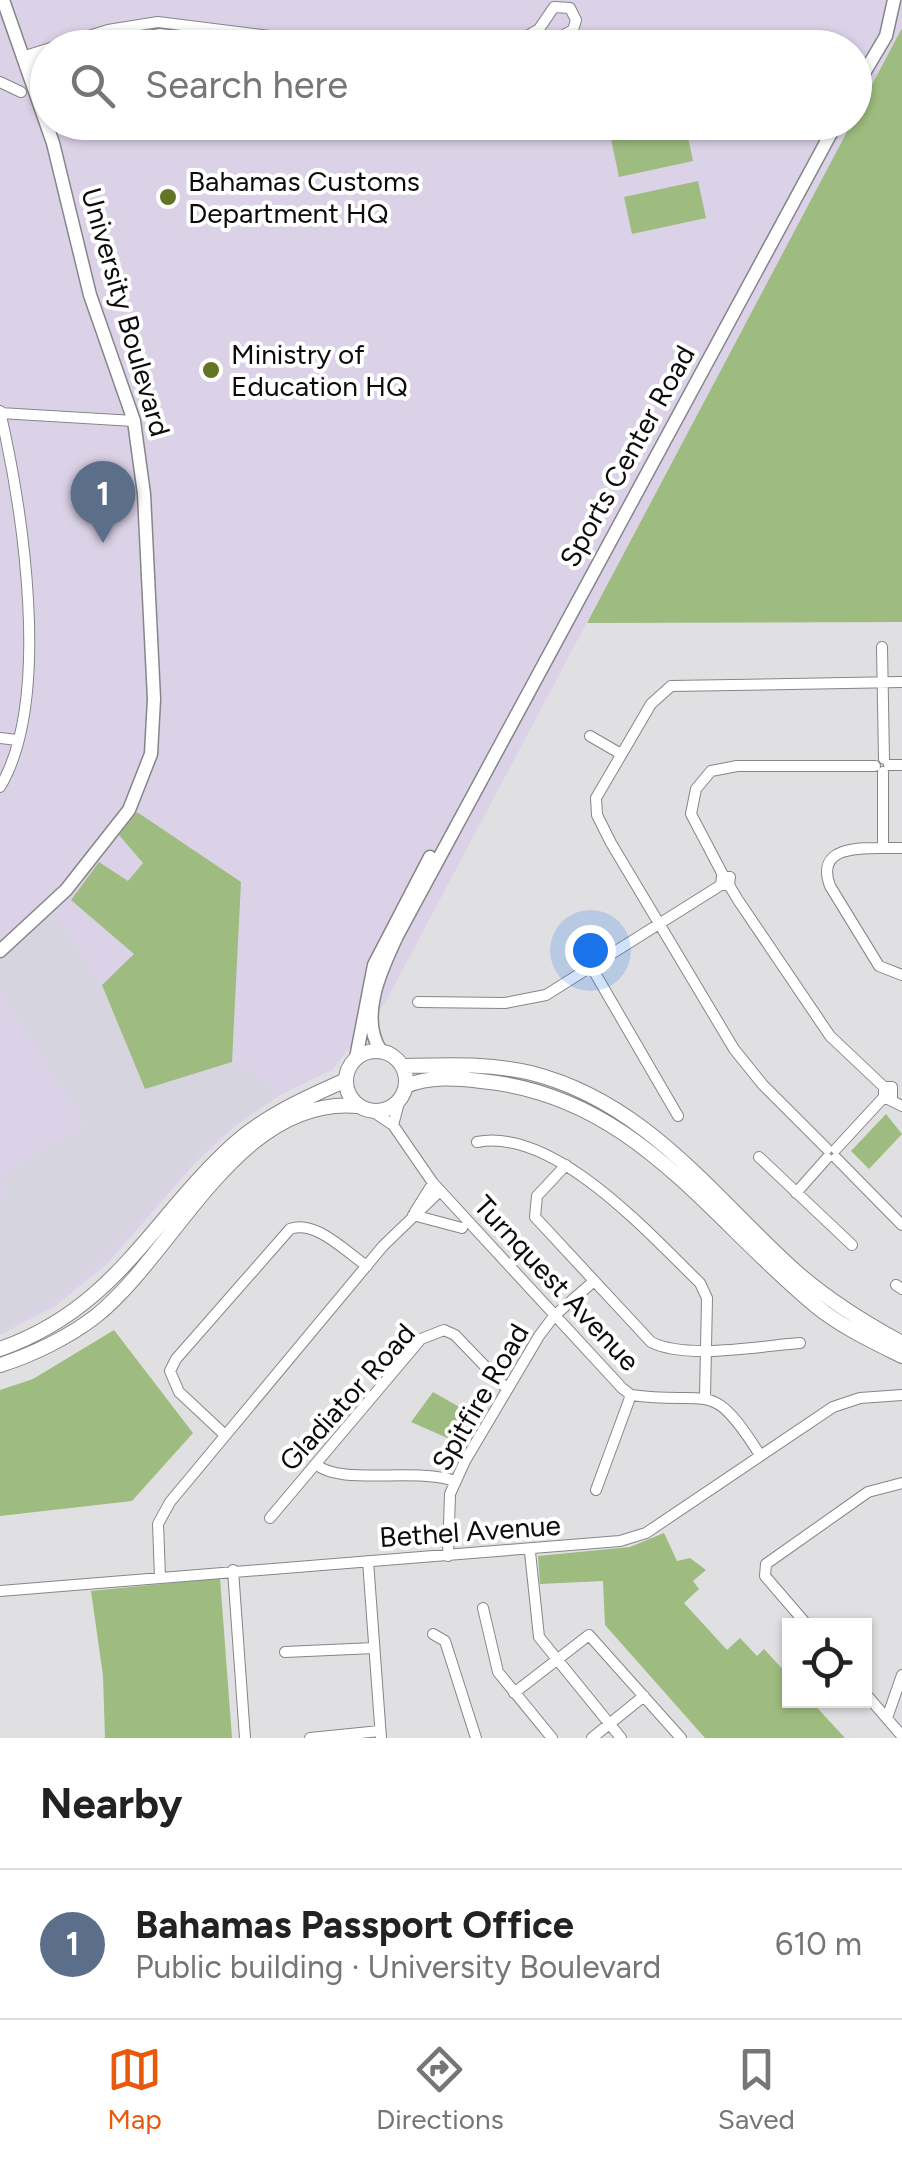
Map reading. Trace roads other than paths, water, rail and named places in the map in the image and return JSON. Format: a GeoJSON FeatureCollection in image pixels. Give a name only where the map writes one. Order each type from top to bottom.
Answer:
{"type":"FeatureCollection","features":[{"type":"Feature","properties":{"kind":"highway"},"geometry":{"type":"LineString","coordinates":[[365,1108],[348,1093],[346,1080],[356,1058],[381,1051],[402,1066],[474,1065],[526,1072],[618,1110],[687,1163],[828,1299],[902,1343]]}},
{"type":"Feature","properties":{"kind":"highway"},"geometry":{"type":"LineString","coordinates":[[402,1066],[403,1092]]}},
{"type":"Feature","properties":{"kind":"highway"},"geometry":{"type":"LineString","coordinates":[[0,1365],[94,1318],[132,1280],[210,1186],[253,1144],[303,1114],[336,1104],[388,1109],[420,1080],[457,1078],[547,1094],[614,1124],[677,1174],[818,1307],[902,1356]]}},
{"type":"Feature","properties":{"kind":"highway"},"geometry":{"type":"LineString","coordinates":[[0,1349],[67,1316],[109,1284],[208,1171],[253,1129],[291,1105],[346,1080]]}},
{"type":"Feature","properties":{"kind":"main road","name":"University Boulevard"},"geometry":{"type":"LineString","coordinates":[[3,0],[30,80]]}},
{"type":"Feature","properties":{"kind":"main road"},"geometry":{"type":"LineString","coordinates":[[872,59],[891,0]]}},
{"type":"Feature","properties":{"kind":"main road","name":"University Boulevard"},"geometry":{"type":"LineString","coordinates":[[0,950],[66,890],[133,803],[147,766],[154,699],[144,494],[134,421],[98,322],[53,140]]}},
{"type":"Feature","properties":{"kind":"main road","name":"Sports Center Road"},"geometry":{"type":"LineString","coordinates":[[381,1051],[371,1020],[383,966],[460,814],[827,140]]}},
{"type":"Feature","properties":{"kind":"main road","name":"Sports Center Road"},"geometry":{"type":"LineString","coordinates":[[356,1058],[367,988],[383,943],[434,851],[460,814]]}},
{"type":"Feature","properties":{"kind":"street"},"geometry":{"type":"LineString","coordinates":[[537,30],[554,6],[570,8],[575,16],[573,30]]}},
{"type":"Feature","properties":{"kind":"street"},"geometry":{"type":"LineString","coordinates":[[108,30],[158,22],[222,30]]}},
{"type":"Feature","properties":{"kind":"street"},"geometry":{"type":"LineString","coordinates":[[23,61],[30,58]]}},
{"type":"Feature","properties":{"kind":"street"},"geometry":{"type":"LineString","coordinates":[[23,61],[30,60]]}},
{"type":"Feature","properties":{"kind":"street"},"geometry":{"type":"LineString","coordinates":[[0,82],[22,92]]}},
{"type":"Feature","properties":{"kind":"street"},"geometry":{"type":"LineString","coordinates":[[0,786],[18,740],[27,674],[28,615],[12,464],[0,412],[134,421]]}},
{"type":"Feature","properties":{"kind":"street"},"geometry":{"type":"LineString","coordinates":[[882,648],[883,848]]}},
{"type":"Feature","properties":{"kind":"street"},"geometry":{"type":"LineString","coordinates":[[902,682],[678,684],[650,704],[598,792],[597,815],[658,924],[748,1068],[902,1225]]}},
{"type":"Feature","properties":{"kind":"street"},"geometry":{"type":"LineString","coordinates":[[590,736],[622,754]]}},
{"type":"Feature","properties":{"kind":"street"},"geometry":{"type":"LineString","coordinates":[[0,738],[18,740]]}},
{"type":"Feature","properties":{"kind":"street"},"geometry":{"type":"LineString","coordinates":[[902,765],[737,766],[711,771],[696,789],[690,814],[724,882],[830,1036],[902,1106]]}},
{"type":"Feature","properties":{"kind":"street"},"geometry":{"type":"LineString","coordinates":[[902,848],[836,852],[829,860],[826,877],[878,966],[902,975]]}},
{"type":"Feature","properties":{"kind":"street"},"geometry":{"type":"LineString","coordinates":[[418,1002],[519,1002],[546,995],[724,882]]}},
{"type":"Feature","properties":{"kind":"street"},"geometry":{"type":"LineString","coordinates":[[592,968],[678,1116]]}},
{"type":"Feature","properties":{"kind":"street"},"geometry":{"type":"LineString","coordinates":[[796,1193],[902,1077]]}},
{"type":"Feature","properties":{"kind":"street"},"geometry":{"type":"LineString","coordinates":[[365,1108],[392,1125],[403,1092]]}},
{"type":"Feature","properties":{"kind":"street","name":"Turnquest Avenue"},"geometry":{"type":"LineString","coordinates":[[392,1125],[436,1187],[554,1316],[632,1394],[705,1397]]}},
{"type":"Feature","properties":{"kind":"street"},"geometry":{"type":"LineString","coordinates":[[477,1142],[512,1143],[566,1165],[700,1283],[708,1298],[705,1397],[734,1413],[760,1455]]}},
{"type":"Feature","properties":{"kind":"street"},"geometry":{"type":"LineString","coordinates":[[759,1157],[852,1245]]}},
{"type":"Feature","properties":{"kind":"street"},"geometry":{"type":"LineString","coordinates":[[566,1165],[540,1191],[533,1212],[651,1342],[664,1348],[705,1349],[800,1343]]}},
{"type":"Feature","properties":{"kind":"street"},"geometry":{"type":"LineString","coordinates":[[160,1576],[157,1536],[161,1516],[436,1187]]}},
{"type":"Feature","properties":{"kind":"street"},"geometry":{"type":"LineString","coordinates":[[414,1214],[462,1228]]}},
{"type":"Feature","properties":{"kind":"street"},"geometry":{"type":"LineString","coordinates":[[225,1435],[179,1392],[170,1371],[176,1359],[290,1229],[300,1225],[312,1228],[367,1266]]}},
{"type":"Feature","properties":{"kind":"street","name":"Spitfire Road"},"geometry":{"type":"LineString","coordinates":[[448,1556],[448,1509],[455,1480],[506,1388],[554,1316],[594,1281]]}},
{"type":"Feature","properties":{"kind":"street","name":"Gladiator Road"},"geometry":{"type":"LineString","coordinates":[[270,1518],[421,1339],[435,1332],[455,1335],[506,1388]]}},
{"type":"Feature","properties":{"kind":"street"},"geometry":{"type":"LineString","coordinates":[[596,1490],[632,1394]]}},
{"type":"Feature","properties":{"kind":"street","name":"Bethel Avenue"},"geometry":{"type":"LineString","coordinates":[[0,1591],[368,1560],[530,1552],[620,1541],[646,1533],[833,1407],[860,1398],[902,1395]]}},
{"type":"Feature","properties":{"kind":"street"},"geometry":{"type":"LineString","coordinates":[[316,1464],[337,1475],[418,1472],[455,1480]]}},
{"type":"Feature","properties":{"kind":"street"},"geometry":{"type":"LineString","coordinates":[[801,1618],[765,1576],[766,1564],[868,1492],[902,1483]]}},
{"type":"Feature","properties":{"kind":"street"},"geometry":{"type":"LineString","coordinates":[[530,1552],[539,1637],[621,1738]]}},
{"type":"Feature","properties":{"kind":"street"},"geometry":{"type":"LineString","coordinates":[[310,1738],[380,1735],[368,1560]]}},
{"type":"Feature","properties":{"kind":"street"},"geometry":{"type":"LineString","coordinates":[[233,1570],[245,1738]]}},
{"type":"Feature","properties":{"kind":"street"},"geometry":{"type":"LineString","coordinates":[[483,1608],[493,1663],[552,1738]]}},
{"type":"Feature","properties":{"kind":"street"},"geometry":{"type":"LineString","coordinates":[[433,1634],[446,1644],[476,1738]]}},
{"type":"Feature","properties":{"kind":"street"},"geometry":{"type":"LineString","coordinates":[[514,1693],[554,1659],[590,1636],[681,1738]]}},
{"type":"Feature","properties":{"kind":"street"},"geometry":{"type":"LineString","coordinates":[[285,1652],[374,1648]]}},
{"type":"Feature","properties":{"kind":"street"},"geometry":{"type":"LineString","coordinates":[[886,1718],[902,1674]]}},
{"type":"Feature","properties":{"kind":"street"},"geometry":{"type":"LineString","coordinates":[[592,1738],[644,1696]]}},
{"type":"Feature","properties":{"kind":"street"},"geometry":{"type":"LineString","coordinates":[[872,1701],[902,1736]]}},
{"type":"Feature","properties":{"kind":"place","name":"Bahamas Customs Department HQ"},"geometry":{"type":"Point","coordinates":[168,197]}},
{"type":"Feature","properties":{"kind":"place","name":"Ministry of Education HQ"},"geometry":{"type":"Point","coordinates":[211,370]}},
{"type":"Feature","properties":{"kind":"place","name":"Bahamas Passport Office"},"geometry":{"type":"Point","coordinates":[103,543]}}]}
